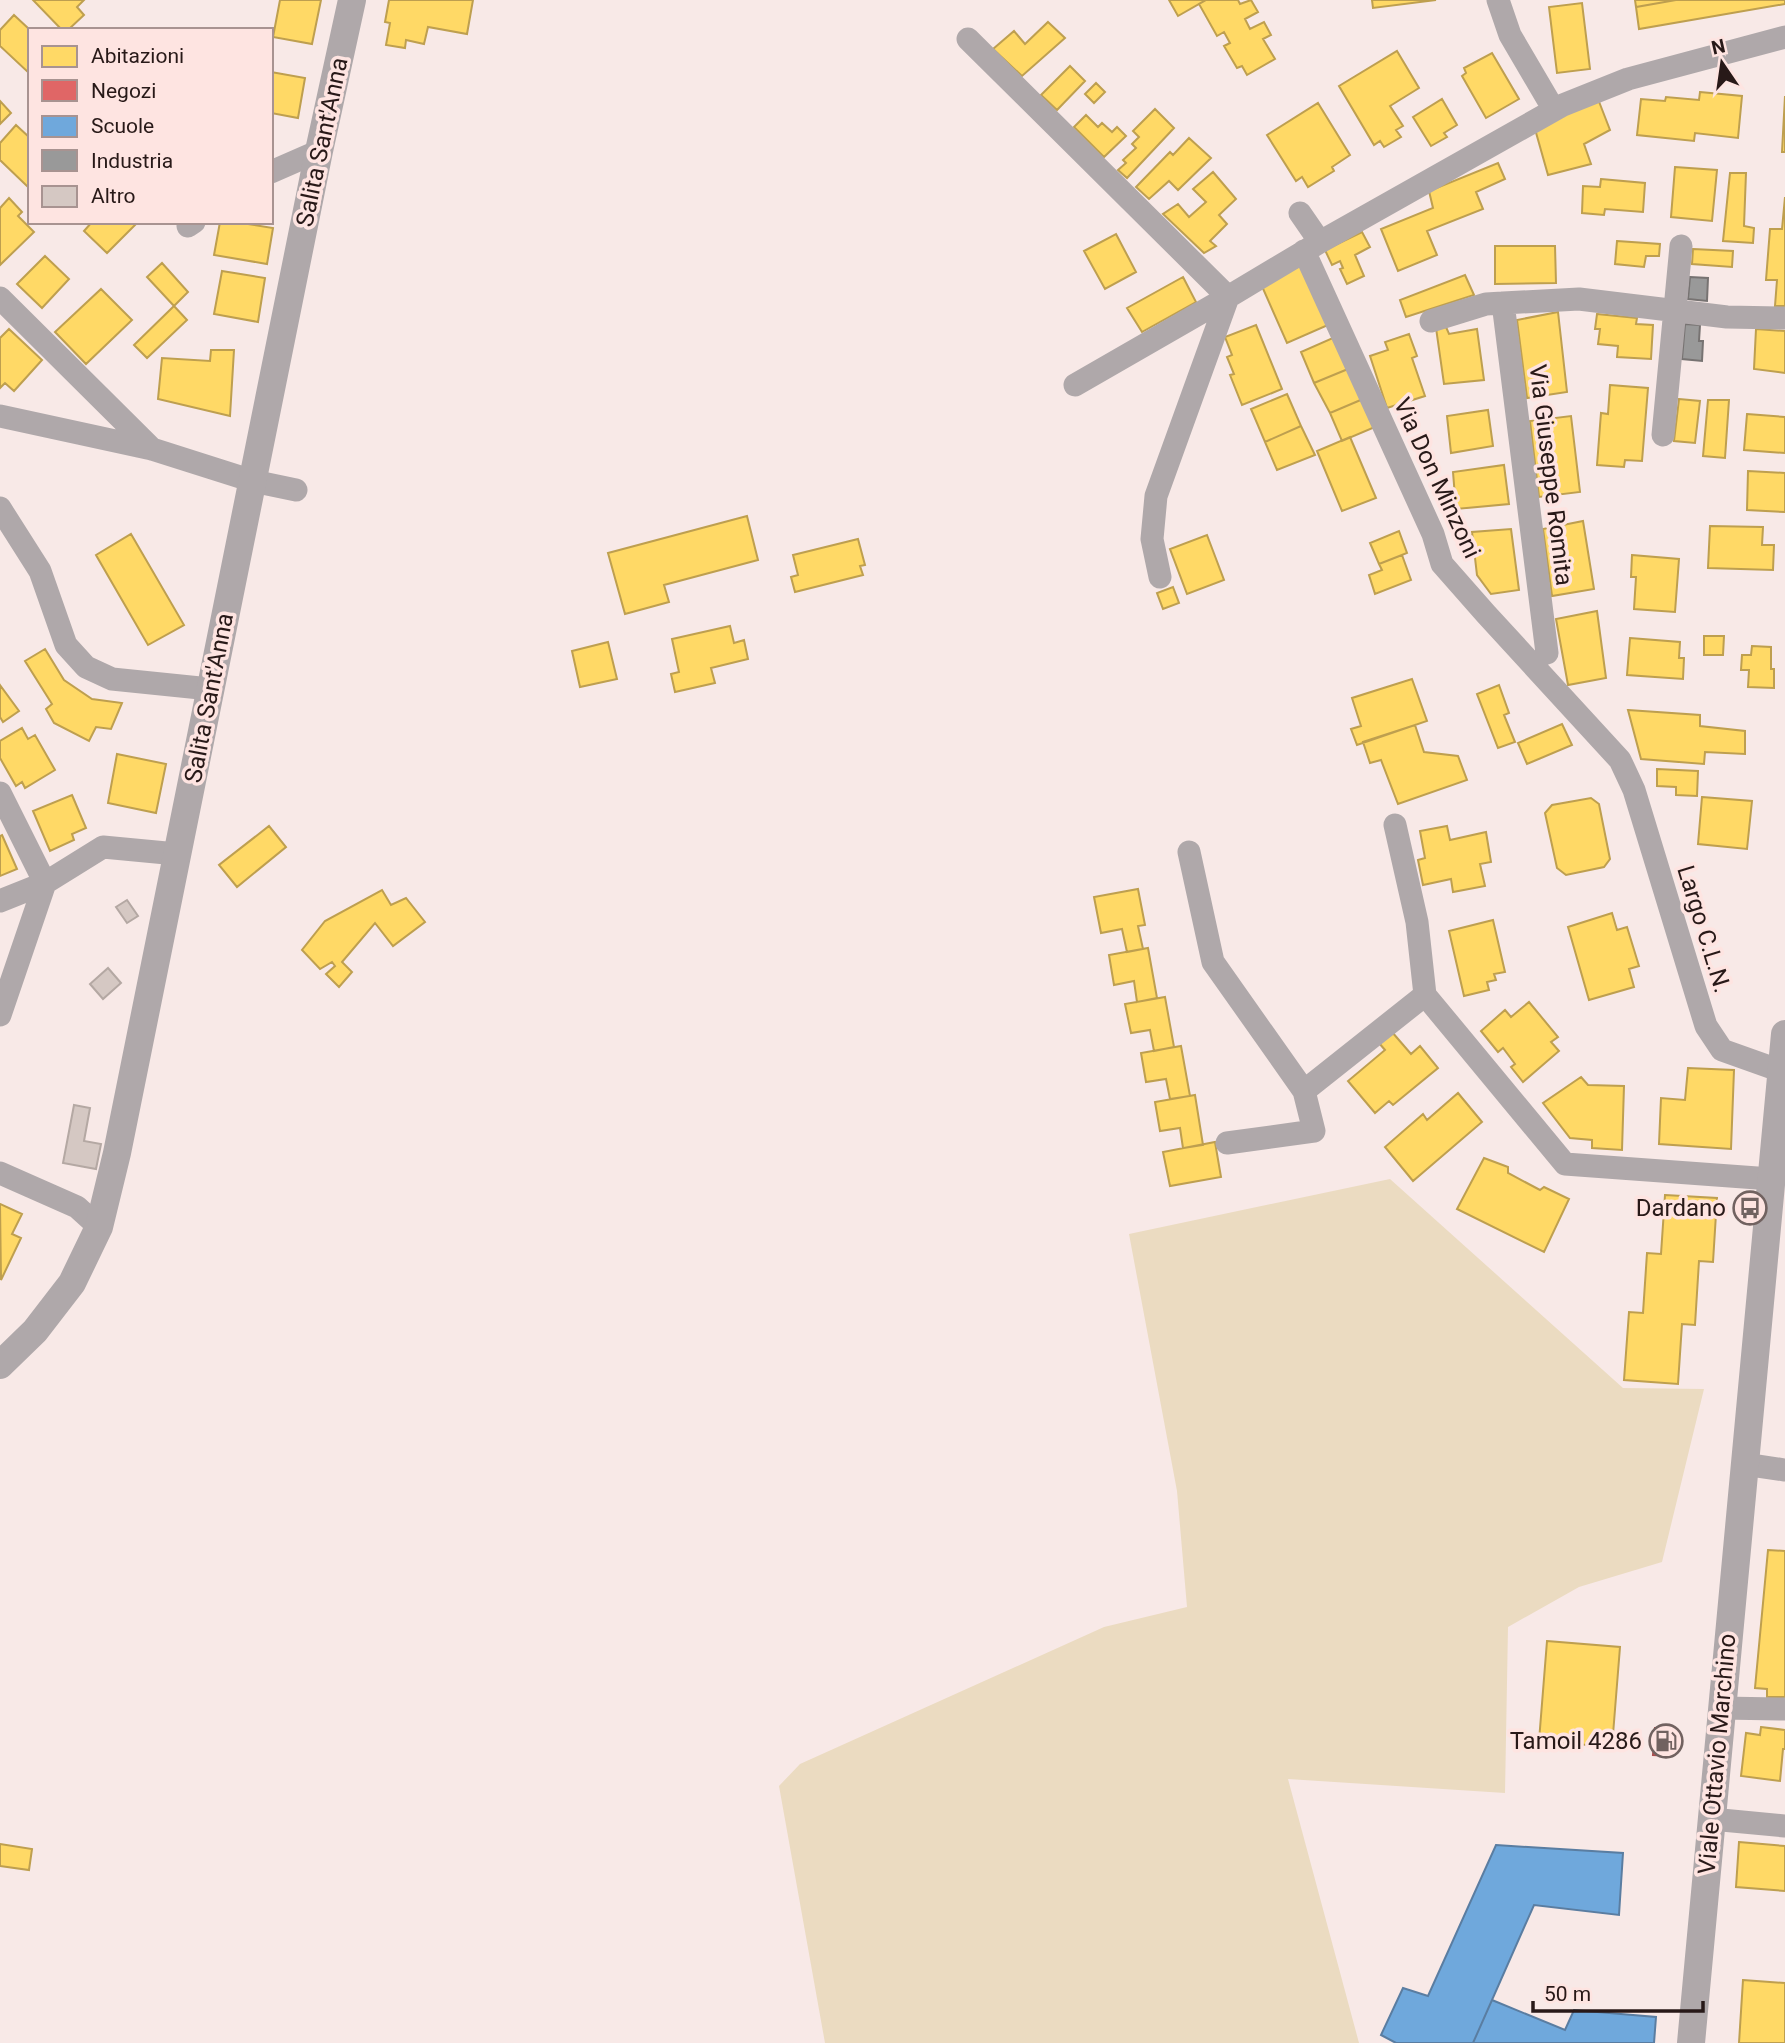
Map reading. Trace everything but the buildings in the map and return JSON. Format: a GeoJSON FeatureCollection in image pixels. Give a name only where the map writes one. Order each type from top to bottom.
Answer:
{"type":"FeatureCollection","features":[{"type":"Feature","properties":{"kind":"street","name":"Salita Sant'Anna"},"geometry":{"type":"LineString","coordinates":[[0,1366],[36,1331],[72,1283],[99,1227],[117,1153],[319,151],[352,0]]}},
{"type":"Feature","properties":{"kind":"street"},"geometry":{"type":"LineString","coordinates":[[1498,0],[1510,35],[1558,108]]}},
{"type":"Feature","properties":{"kind":"street"},"geometry":{"type":"LineString","coordinates":[[1075,385],[1312,246],[1558,108],[1628,79],[1785,37]]}},
{"type":"Feature","properties":{"kind":"street"},"geometry":{"type":"LineString","coordinates":[[968,39],[1228,297]]}},
{"type":"Feature","properties":{"kind":"street"},"geometry":{"type":"LineString","coordinates":[[273,171],[319,151]]}},
{"type":"Feature","properties":{"kind":"street","name":"Via Don Minzoni"},"geometry":{"type":"LineString","coordinates":[[1300,213],[1433,534],[1442,564],[1620,760]]}},
{"type":"Feature","properties":{"kind":"street"},"geometry":{"type":"LineString","coordinates":[[1663,435],[1681,246]]}},
{"type":"Feature","properties":{"kind":"street"},"geometry":{"type":"LineString","coordinates":[[1160,577],[1152,539],[1156,496],[1228,297]]}},
{"type":"Feature","properties":{"kind":"street"},"geometry":{"type":"LineString","coordinates":[[0,298],[152,449]]}},
{"type":"Feature","properties":{"kind":"street"},"geometry":{"type":"LineString","coordinates":[[1431,321],[1486,304],[1579,299],[1727,317],[1785,318]]}},
{"type":"Feature","properties":{"kind":"street","name":"Via Giuseppe Romita"},"geometry":{"type":"LineString","coordinates":[[1503,303],[1548,653]]}},
{"type":"Feature","properties":{"kind":"street"},"geometry":{"type":"LineString","coordinates":[[0,416],[152,449],[253,481],[296,490]]}},
{"type":"Feature","properties":{"kind":"street"},"geometry":{"type":"LineString","coordinates":[[0,508],[40,570],[66,645],[86,667],[112,679],[210,689]]}},
{"type":"Feature","properties":{"kind":"street","name":"Largo C.L.N."},"geometry":{"type":"LineString","coordinates":[[1620,760],[1634,790],[1706,1026],[1722,1050],[1782,1071]]}},
{"type":"Feature","properties":{"kind":"street"},"geometry":{"type":"LineString","coordinates":[[0,793],[45,883],[0,1015]]}},
{"type":"Feature","properties":{"kind":"street"},"geometry":{"type":"LineString","coordinates":[[1395,825],[1417,922],[1425,995],[1565,1164],[1771,1179]]}},
{"type":"Feature","properties":{"kind":"street"},"geometry":{"type":"LineString","coordinates":[[0,901],[45,883],[103,847],[177,854]]}},
{"type":"Feature","properties":{"kind":"street"},"geometry":{"type":"LineString","coordinates":[[1189,852],[1213,962],[1304,1091],[1314,1130],[1227,1143]]}},
{"type":"Feature","properties":{"kind":"street"},"geometry":{"type":"LineString","coordinates":[[1304,1091],[1425,995]]}},
{"type":"Feature","properties":{"kind":"street","name":"Viale Ottavio Marchino"},"geometry":{"type":"LineString","coordinates":[[1691,2043],[1785,1036]]}},
{"type":"Feature","properties":{"kind":"street"},"geometry":{"type":"LineString","coordinates":[[0,1173],[77,1208],[99,1227]]}},
{"type":"Feature","properties":{"kind":"street"},"geometry":{"type":"LineString","coordinates":[[1744,1464],[1785,1470]]}},
{"type":"Feature","properties":{"kind":"street"},"geometry":{"type":"LineString","coordinates":[[1721,1708],[1785,1709]]}},
{"type":"Feature","properties":{"kind":"street"},"geometry":{"type":"LineString","coordinates":[[1711,1819],[1785,1826]]}},
{"type":"Feature","properties":{"kind":"shaded area"},"geometry":{"type":"Polygon","coordinates":[[[1390,1179],[1623,1388],[1704,1389],[1662,1562],[1579,1587],[1508,1627],[1505,1793],[1288,1779],[1359,2043],[825,2043],[779,1786],[800,1764],[1104,1627],[1187,1607],[1177,1491],[1129,1234],[1390,1179]]]}},
{"type":"Feature","properties":{"kind":"place","name":"Dardano"},"geometry":{"type":"Point","coordinates":[1750,1208]}},
{"type":"Feature","properties":{"kind":"place","name":"Tamoil 4286"},"geometry":{"type":"Point","coordinates":[1666,1741]}}]}
